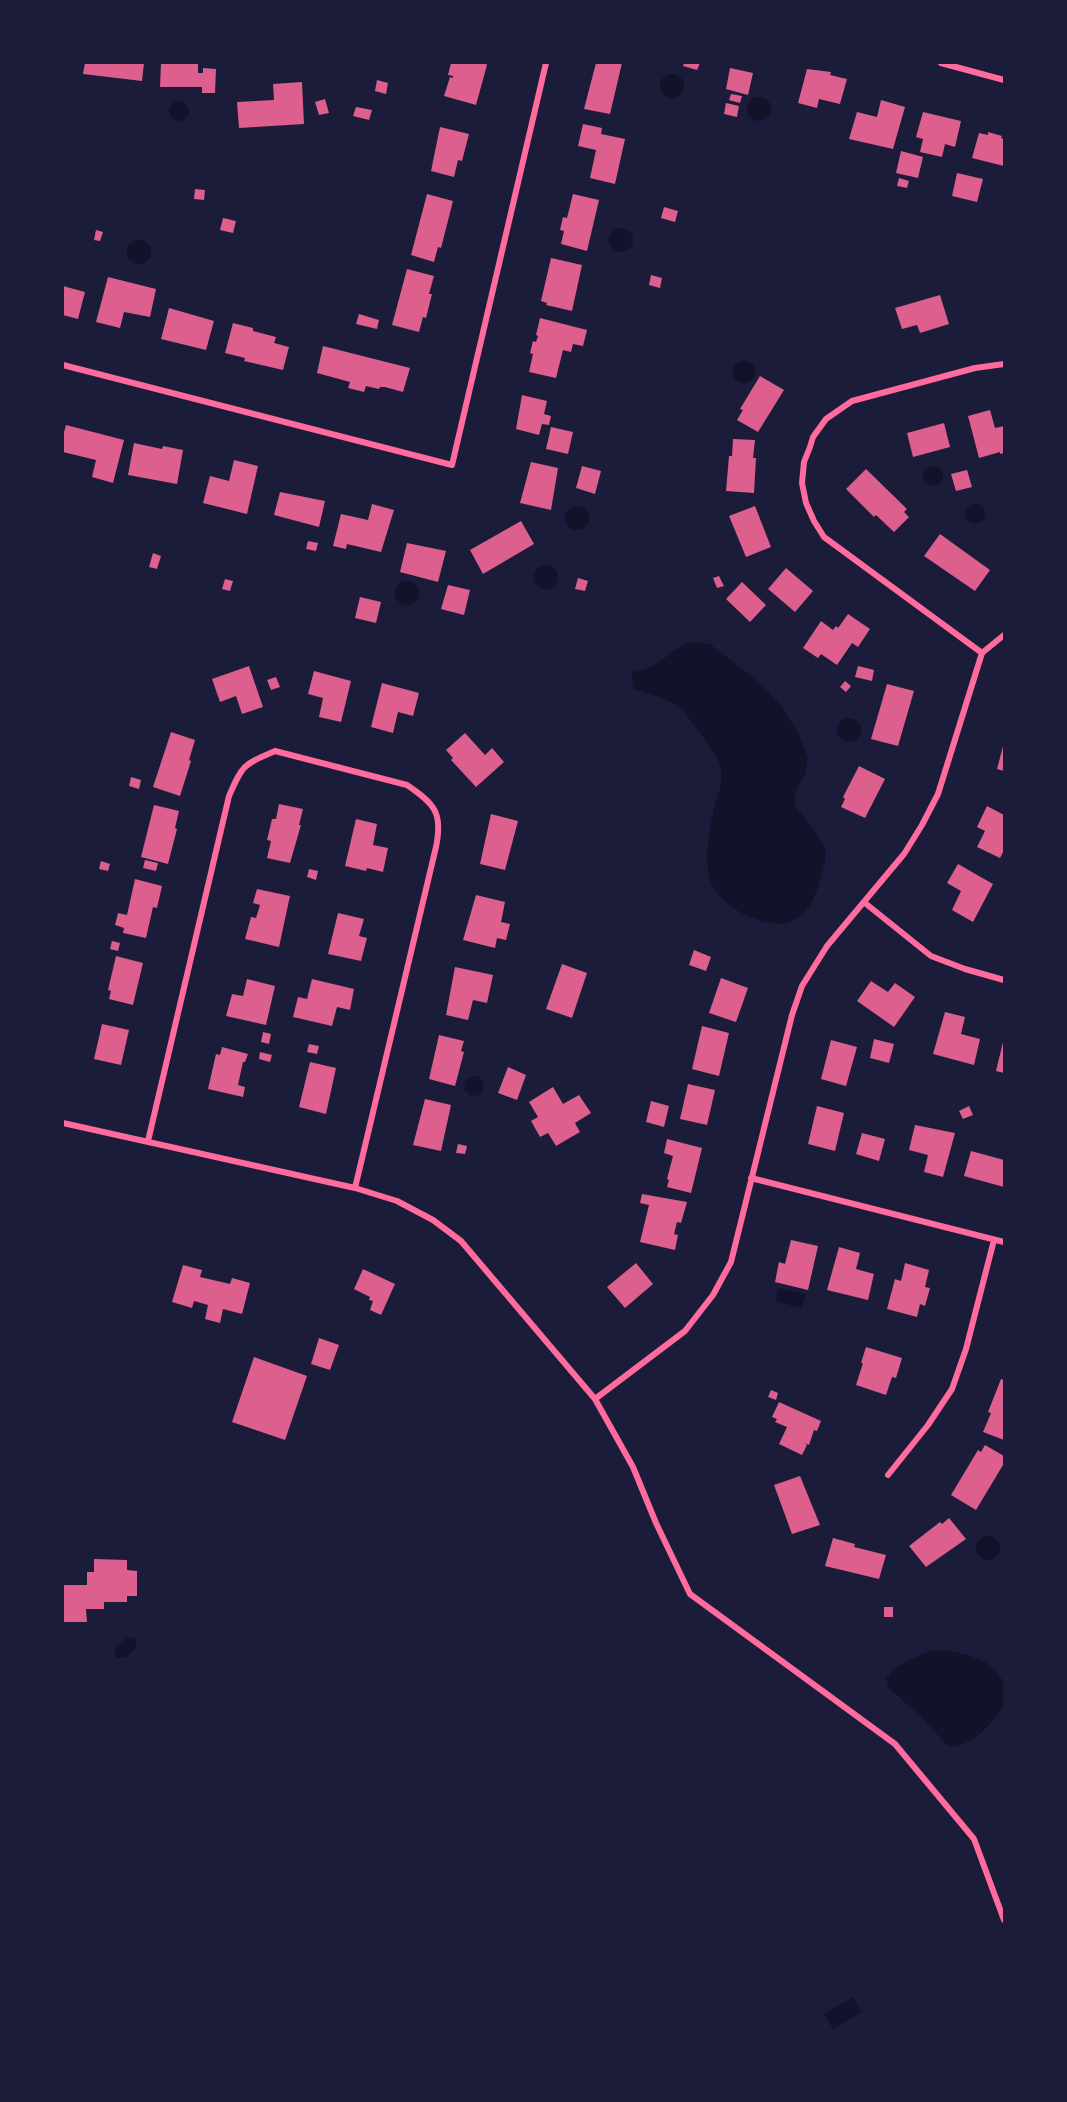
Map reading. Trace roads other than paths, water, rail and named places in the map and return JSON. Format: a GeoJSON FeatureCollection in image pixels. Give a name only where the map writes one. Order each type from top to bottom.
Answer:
{"type":"FeatureCollection","features":[{"type":"Feature","properties":{"kind":"street"},"geometry":{"type":"LineString","coordinates":[[63,365],[452,465],[546,63]]}},
{"type":"Feature","properties":{"kind":"street"},"geometry":{"type":"LineString","coordinates":[[941,63],[1004,80]]}},
{"type":"Feature","properties":{"kind":"street"},"geometry":{"type":"LineString","coordinates":[[982,653],[824,537],[814,522],[806,503],[802,483],[804,462],[813,437],[826,419],[852,401],[969,369],[1004,364]]}},
{"type":"Feature","properties":{"kind":"street"},"geometry":{"type":"LineString","coordinates":[[595,1399],[685,1331],[713,1296],[730,1262],[792,1015],[802,986],[827,946],[904,854],[922,825],[938,794],[982,653],[1004,635]]}},
{"type":"Feature","properties":{"kind":"street"},"geometry":{"type":"LineString","coordinates":[[148,1141],[229,796],[241,769],[257,758],[275,752],[407,785],[425,797],[438,815],[439,831],[436,847],[355,1188]]}},
{"type":"Feature","properties":{"kind":"street"},"geometry":{"type":"LineString","coordinates":[[865,903],[932,956],[965,969],[1004,980]]}},
{"type":"Feature","properties":{"kind":"street"},"geometry":{"type":"LineString","coordinates":[[63,1123],[355,1188],[398,1202],[433,1220],[461,1241],[595,1399],[633,1467],[656,1523],[690,1594],[895,1744],[974,1839],[1004,1920]]}},
{"type":"Feature","properties":{"kind":"street"},"geometry":{"type":"LineString","coordinates":[[751,1178],[1004,1242]]}},
{"type":"Feature","properties":{"kind":"street"},"geometry":{"type":"LineString","coordinates":[[888,1475],[928,1425],[952,1389],[966,1349],[994,1240]]}}]}
